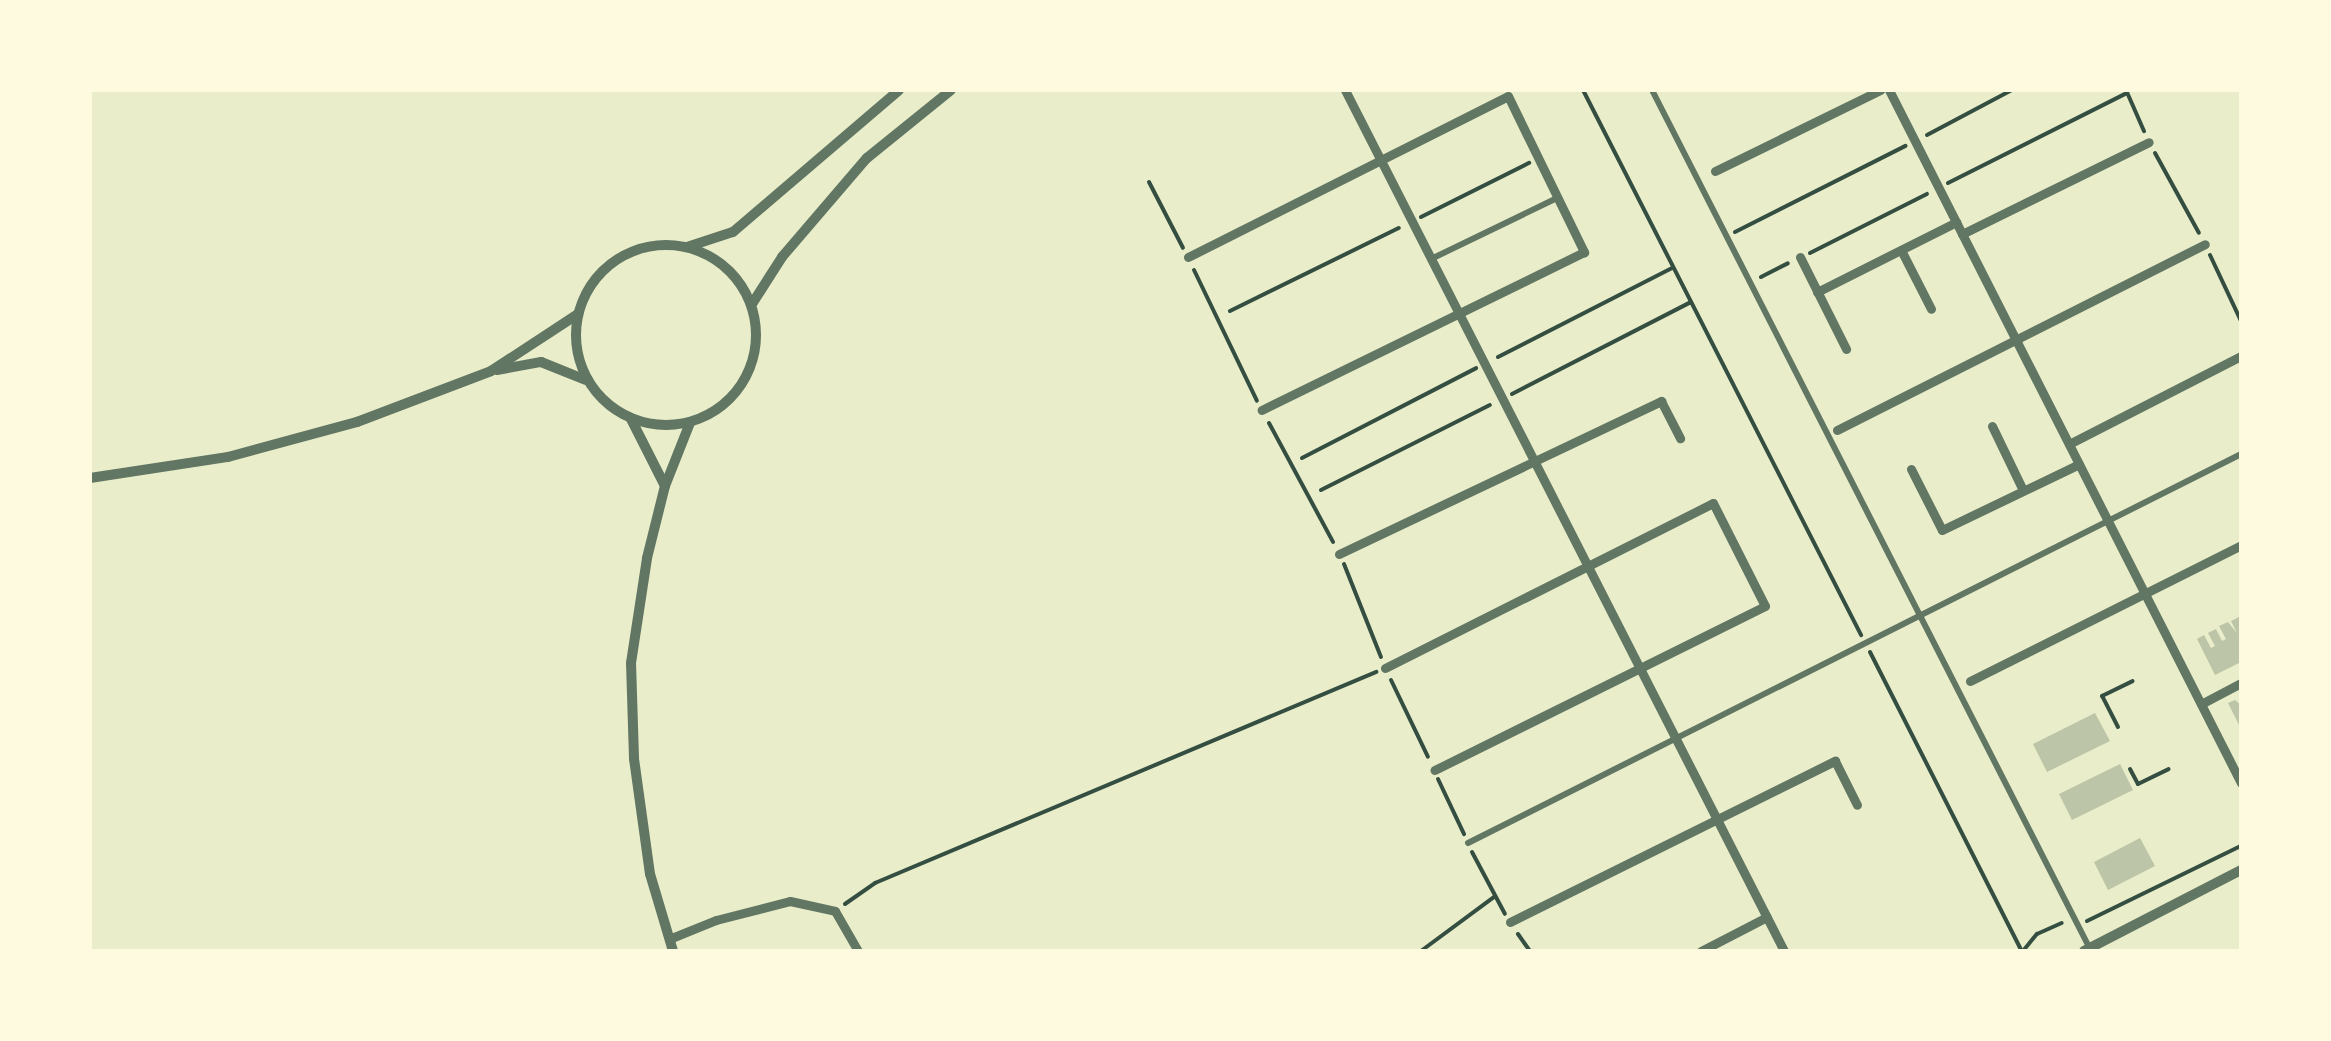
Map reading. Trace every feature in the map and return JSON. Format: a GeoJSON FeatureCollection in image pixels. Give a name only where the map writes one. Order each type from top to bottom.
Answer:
{"type":"FeatureCollection","features":[{"type":"Feature","properties":{"kind":"street"},"geometry":{"type":"LineString","coordinates":[[687,247],[726,268],[752,304],[758,334],[753,364],[728,400],[690,423],[660,426],[631,419],[606,404],[587,380],[578,359],[578,314],[589,288],[608,266],[632,251],[659,245],[687,247],[733,232],[899,90]]}},
{"type":"Feature","properties":{"kind":"street"},"geometry":{"type":"LineString","coordinates":[[752,304],[782,257],[867,158],[951,90]]}},
{"type":"Feature","properties":{"kind":"street"},"geometry":{"type":"LineString","coordinates":[[1345,90],[1784,951]]}},
{"type":"Feature","properties":{"kind":"street"},"geometry":{"type":"LineString","coordinates":[[1652,90],[2077,922],[2087,949],[2241,870]]}},
{"type":"Feature","properties":{"kind":"street"},"geometry":{"type":"LineString","coordinates":[[1715,172],[1880,90]]}},
{"type":"Feature","properties":{"kind":"street"},"geometry":{"type":"LineString","coordinates":[[1889,90],[2241,783]]}},
{"type":"Feature","properties":{"kind":"street"},"geometry":{"type":"LineString","coordinates":[[1188,257],[1508,96],[1584,252],[1262,410]]}},
{"type":"Feature","properties":{"kind":"street"},"geometry":{"type":"LineString","coordinates":[[1962,234],[2149,142]]}},
{"type":"Feature","properties":{"kind":"street"},"geometry":{"type":"LineString","coordinates":[[1432,259],[1557,198]]}},
{"type":"Feature","properties":{"kind":"street"},"geometry":{"type":"LineString","coordinates":[[1818,292],[1956,222]]}},
{"type":"Feature","properties":{"kind":"street"},"geometry":{"type":"LineString","coordinates":[[1837,430],[2205,244]]}},
{"type":"Feature","properties":{"kind":"street"},"geometry":{"type":"LineString","coordinates":[[1901,250],[1931,309]]}},
{"type":"Feature","properties":{"kind":"street"},"geometry":{"type":"LineString","coordinates":[[1800,258],[1846,349]]}},
{"type":"Feature","properties":{"kind":"street"},"geometry":{"type":"LineString","coordinates":[[491,371],[578,314]]}},
{"type":"Feature","properties":{"kind":"street"},"geometry":{"type":"LineString","coordinates":[[2069,444],[2241,356]]}},
{"type":"Feature","properties":{"kind":"street"},"geometry":{"type":"LineString","coordinates":[[90,478],[228,457],[358,422],[491,371],[540,362],[587,380]]}},
{"type":"Feature","properties":{"kind":"street"},"geometry":{"type":"LineString","coordinates":[[1339,554],[1536,464],[1661,401],[1680,438]]}},
{"type":"Feature","properties":{"kind":"street"},"geometry":{"type":"LineString","coordinates":[[631,419],[665,486]]}},
{"type":"Feature","properties":{"kind":"street"},"geometry":{"type":"LineString","coordinates":[[690,423],[665,486],[646,558],[632,664],[634,758],[650,874],[671,945],[716,920],[790,901],[836,911],[858,951]]}},
{"type":"Feature","properties":{"kind":"street"},"geometry":{"type":"LineString","coordinates":[[1992,426],[2023,490]]}},
{"type":"Feature","properties":{"kind":"street"},"geometry":{"type":"LineString","coordinates":[[1468,843],[2241,454]]}},
{"type":"Feature","properties":{"kind":"street"},"geometry":{"type":"LineString","coordinates":[[1911,469],[1942,530],[2079,464]]}},
{"type":"Feature","properties":{"kind":"street"},"geometry":{"type":"LineString","coordinates":[[1385,668],[1714,503],[1765,606],[1434,770]]}},
{"type":"Feature","properties":{"kind":"street"},"geometry":{"type":"LineString","coordinates":[[1970,681],[2241,545]]}},
{"type":"Feature","properties":{"kind":"street"},"geometry":{"type":"LineString","coordinates":[[2201,704],[2241,683]]}},
{"type":"Feature","properties":{"kind":"street"},"geometry":{"type":"LineString","coordinates":[[1510,922],[1835,761],[1857,805]]}},
{"type":"Feature","properties":{"kind":"street"},"geometry":{"type":"LineString","coordinates":[[1701,951],[1767,917]]}},
{"type":"Feature","properties":{"kind":"path"},"geometry":{"type":"LineString","coordinates":[[1583,90],[2022,951],[2037,934],[2059,923],[2091,921],[2241,846]]}},
{"type":"Feature","properties":{"kind":"path"},"geometry":{"type":"LineString","coordinates":[[1727,236],[2012,90]]}},
{"type":"Feature","properties":{"kind":"path"},"geometry":{"type":"LineString","coordinates":[[2126,90],[2241,320]]}},
{"type":"Feature","properties":{"kind":"path"},"geometry":{"type":"LineString","coordinates":[[1230,312],[1538,158]]}},
{"type":"Feature","properties":{"kind":"path"},"geometry":{"type":"LineString","coordinates":[[1149,182],[1262,410],[1339,554],[1385,668],[1494,897],[1530,951]]}},
{"type":"Feature","properties":{"kind":"path"},"geometry":{"type":"LineString","coordinates":[[836,911],[875,883],[1385,668]]}},
{"type":"Feature","properties":{"kind":"path"},"geometry":{"type":"LineString","coordinates":[[2118,727],[2102,696],[2133,681]]}},
{"type":"Feature","properties":{"kind":"path"},"geometry":{"type":"LineString","coordinates":[[2130,769],[2138,784],[2169,769]]}},
{"type":"Feature","properties":{"kind":"path"},"geometry":{"type":"LineString","coordinates":[[1422,951],[1494,897]]}},
{"type":"Feature","properties":{"kind":"building"},"geometry":{"type":"Polygon","coordinates":[[[2241,616],[2241,662],[2215,675],[2197,639],[2204,635],[2211,648],[2215,646],[2208,633],[2216,629],[2222,641],[2226,639],[2219,626],[2228,622],[2237,633],[2231,621],[2241,616]]]}},
{"type":"Feature","properties":{"kind":"building"},"geometry":{"type":"Polygon","coordinates":[[[2235,700],[2241,705],[2241,729],[2228,703],[2235,700]]]}},
{"type":"Feature","properties":{"kind":"building"},"geometry":{"type":"Polygon","coordinates":[[[2095,713],[2110,741],[2047,772],[2033,744],[2095,713]]]}},
{"type":"Feature","properties":{"kind":"building"},"geometry":{"type":"Polygon","coordinates":[[[2120,764],[2133,790],[2072,820],[2059,794],[2120,764]]]}},
{"type":"Feature","properties":{"kind":"building"},"geometry":{"type":"Polygon","coordinates":[[[2140,838],[2155,866],[2108,890],[2094,862],[2140,838]]]}}]}
